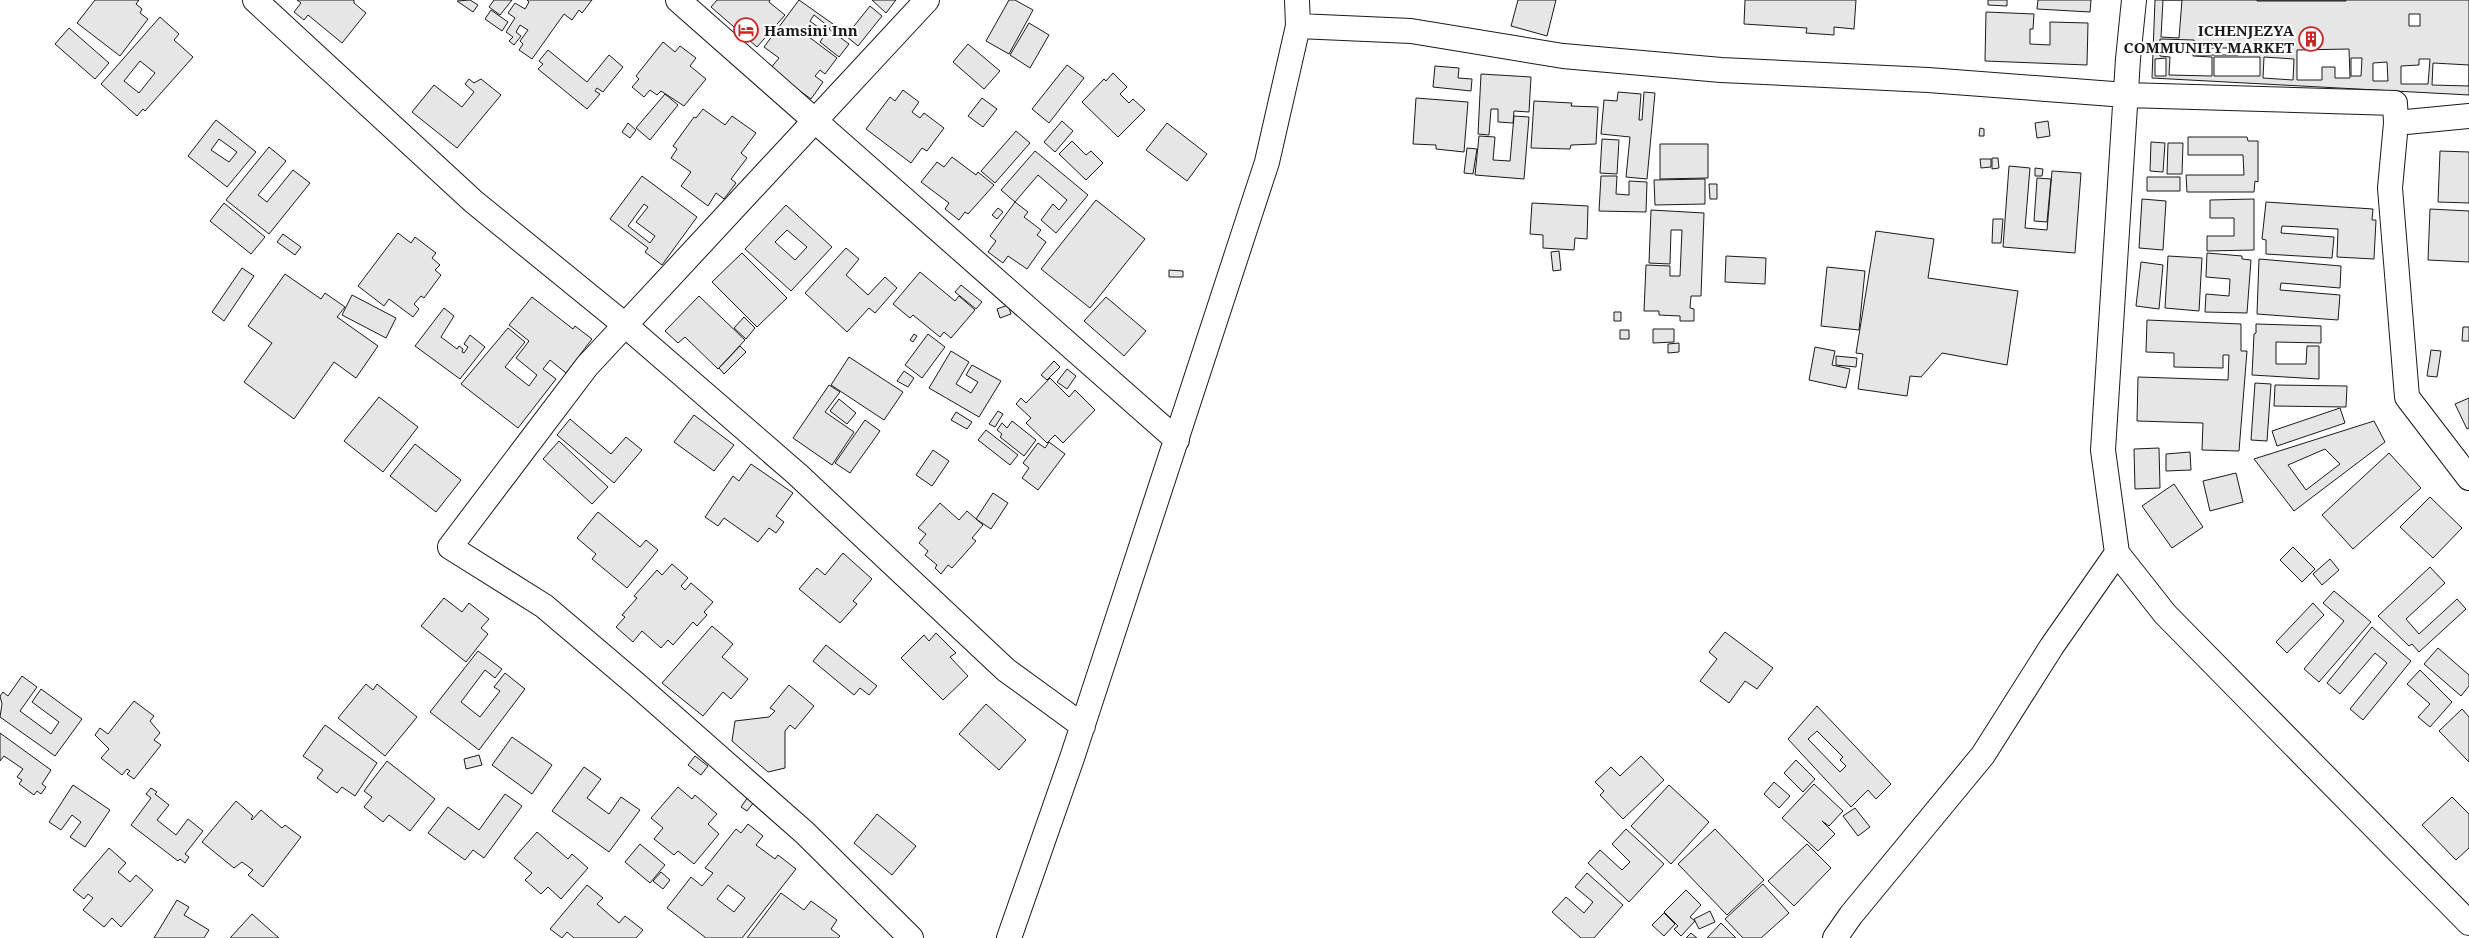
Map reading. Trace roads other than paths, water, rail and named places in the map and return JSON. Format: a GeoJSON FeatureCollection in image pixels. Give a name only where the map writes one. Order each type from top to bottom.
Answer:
{"type":"FeatureCollection","features":[{"type":"Feature","properties":{"kind":"street"},"geometry":{"type":"LineString","coordinates":[[255,0],[474,202],[625,325],[797,474],[1006,670],[1083,726]]}},
{"type":"Feature","properties":{"kind":"street"},"geometry":{"type":"LineString","coordinates":[[678,0],[1177,440]]}},
{"type":"Feature","properties":{"kind":"street"},"geometry":{"type":"LineString","coordinates":[[911,938],[805,833],[616,666],[544,606],[450,547],[587,366],[927,0]]}},
{"type":"Feature","properties":{"kind":"street"},"geometry":{"type":"LineString","coordinates":[[1009,938],[1083,726],[1267,162],[1298,26],[1297,0]]}},
{"type":"Feature","properties":{"kind":"street"},"geometry":{"type":"LineString","coordinates":[[2134,0],[2103,450],[2117,552],[2165,614],[2236,684],[2469,923]]}},
{"type":"Feature","properties":{"kind":"street"},"geometry":{"type":"LineString","coordinates":[[1298,26],[1411,31],[1563,56],[1721,70],[1928,80],[2126,95],[2395,103],[2396,123],[2390,188],[2407,397],[2469,478]]}},
{"type":"Feature","properties":{"kind":"street"},"geometry":{"type":"LineString","coordinates":[[2396,123],[2469,116]]}},
{"type":"Feature","properties":{"kind":"street"},"geometry":{"type":"LineString","coordinates":[[1835,938],[1851,915],[1983,755],[2052,646],[2117,552]]}},
{"type":"Feature","properties":{"kind":"place","name":"Hamsini Inn"},"geometry":{"type":"Point","coordinates":[746,30]}},
{"type":"Feature","properties":{"kind":"place","name":"ICHENJEZYA COMMUNITY MARKET"},"geometry":{"type":"Point","coordinates":[2311,39]}}]}
